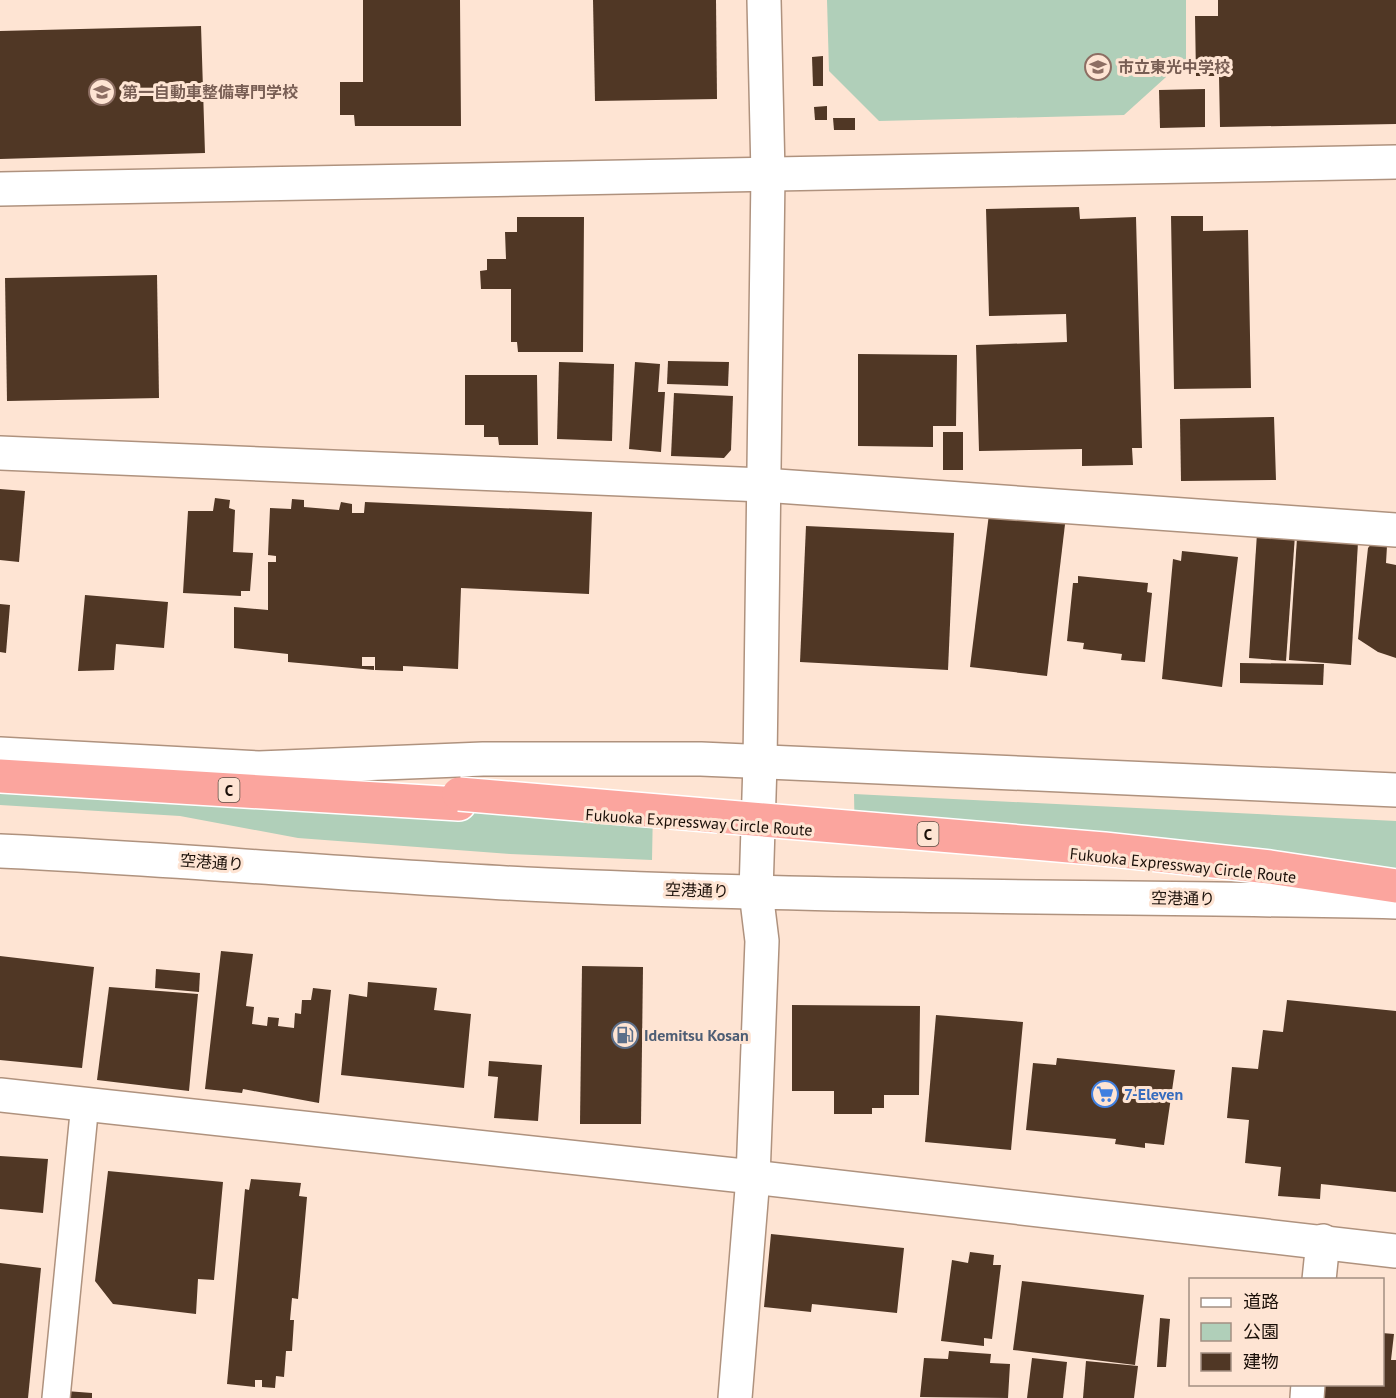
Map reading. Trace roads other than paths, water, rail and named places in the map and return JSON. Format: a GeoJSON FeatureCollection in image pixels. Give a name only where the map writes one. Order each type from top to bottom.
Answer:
{"type":"FeatureCollection","features":[{"type":"Feature","properties":{"kind":"highway","name":"Fukuoka Expressway Circle Route"},"geometry":{"type":"LineString","coordinates":[[0,770],[459,799],[1104,849],[1270,867],[1396,886]]}},
{"type":"Feature","properties":{"kind":"highway","name":"Fukuoka Expressway Circle Route"},"geometry":{"type":"LineString","coordinates":[[0,776],[459,799],[1094,854],[1269,872],[1396,893]]}},
{"type":"Feature","properties":{"kind":"highway"},"geometry":{"type":"LineString","coordinates":[[0,785],[459,799]]}},
{"type":"Feature","properties":{"kind":"highway"},"geometry":{"type":"LineString","coordinates":[[0,792],[459,799]]}},
{"type":"Feature","properties":{"kind":"street"},"geometry":{"type":"LineString","coordinates":[[735,1398],[753,1177],[762,941],[756,892],[760,763],[768,174],[764,0]]}},
{"type":"Feature","properties":{"kind":"street"},"geometry":{"type":"LineString","coordinates":[[0,189],[1396,162]]}},
{"type":"Feature","properties":{"kind":"street"},"geometry":{"type":"LineString","coordinates":[[0,453],[763,485],[1396,530]]}},
{"type":"Feature","properties":{"kind":"street"},"geometry":{"type":"LineString","coordinates":[[0,754],[260,768],[483,759],[701,759],[1396,790]]}},
{"type":"Feature","properties":{"kind":"street","name":"空港通り"},"geometry":{"type":"LineString","coordinates":[[0,851],[189,860],[524,884],[756,892],[1396,902]]}},
{"type":"Feature","properties":{"kind":"street"},"geometry":{"type":"LineString","coordinates":[[0,1095],[753,1177],[1396,1251]]}},
{"type":"Feature","properties":{"kind":"street"},"geometry":{"type":"LineString","coordinates":[[1319,1278],[1323,1241]]}},
{"type":"Feature","properties":{"kind":"lane"},"geometry":{"type":"LineString","coordinates":[[56,1398],[85,1103]]}},
{"type":"Feature","properties":{"kind":"place","name":"市立東光中学校"},"geometry":{"type":"Point","coordinates":[1098,67]}},
{"type":"Feature","properties":{"kind":"place","name":"第一自動車整備専門学校"},"geometry":{"type":"Point","coordinates":[102,92]}},
{"type":"Feature","properties":{"kind":"place","name":"Idemitsu Kosan"},"geometry":{"type":"Point","coordinates":[625,1035]}},
{"type":"Feature","properties":{"kind":"place","name":"7-Eleven"},"geometry":{"type":"Point","coordinates":[1105,1094]}}]}
